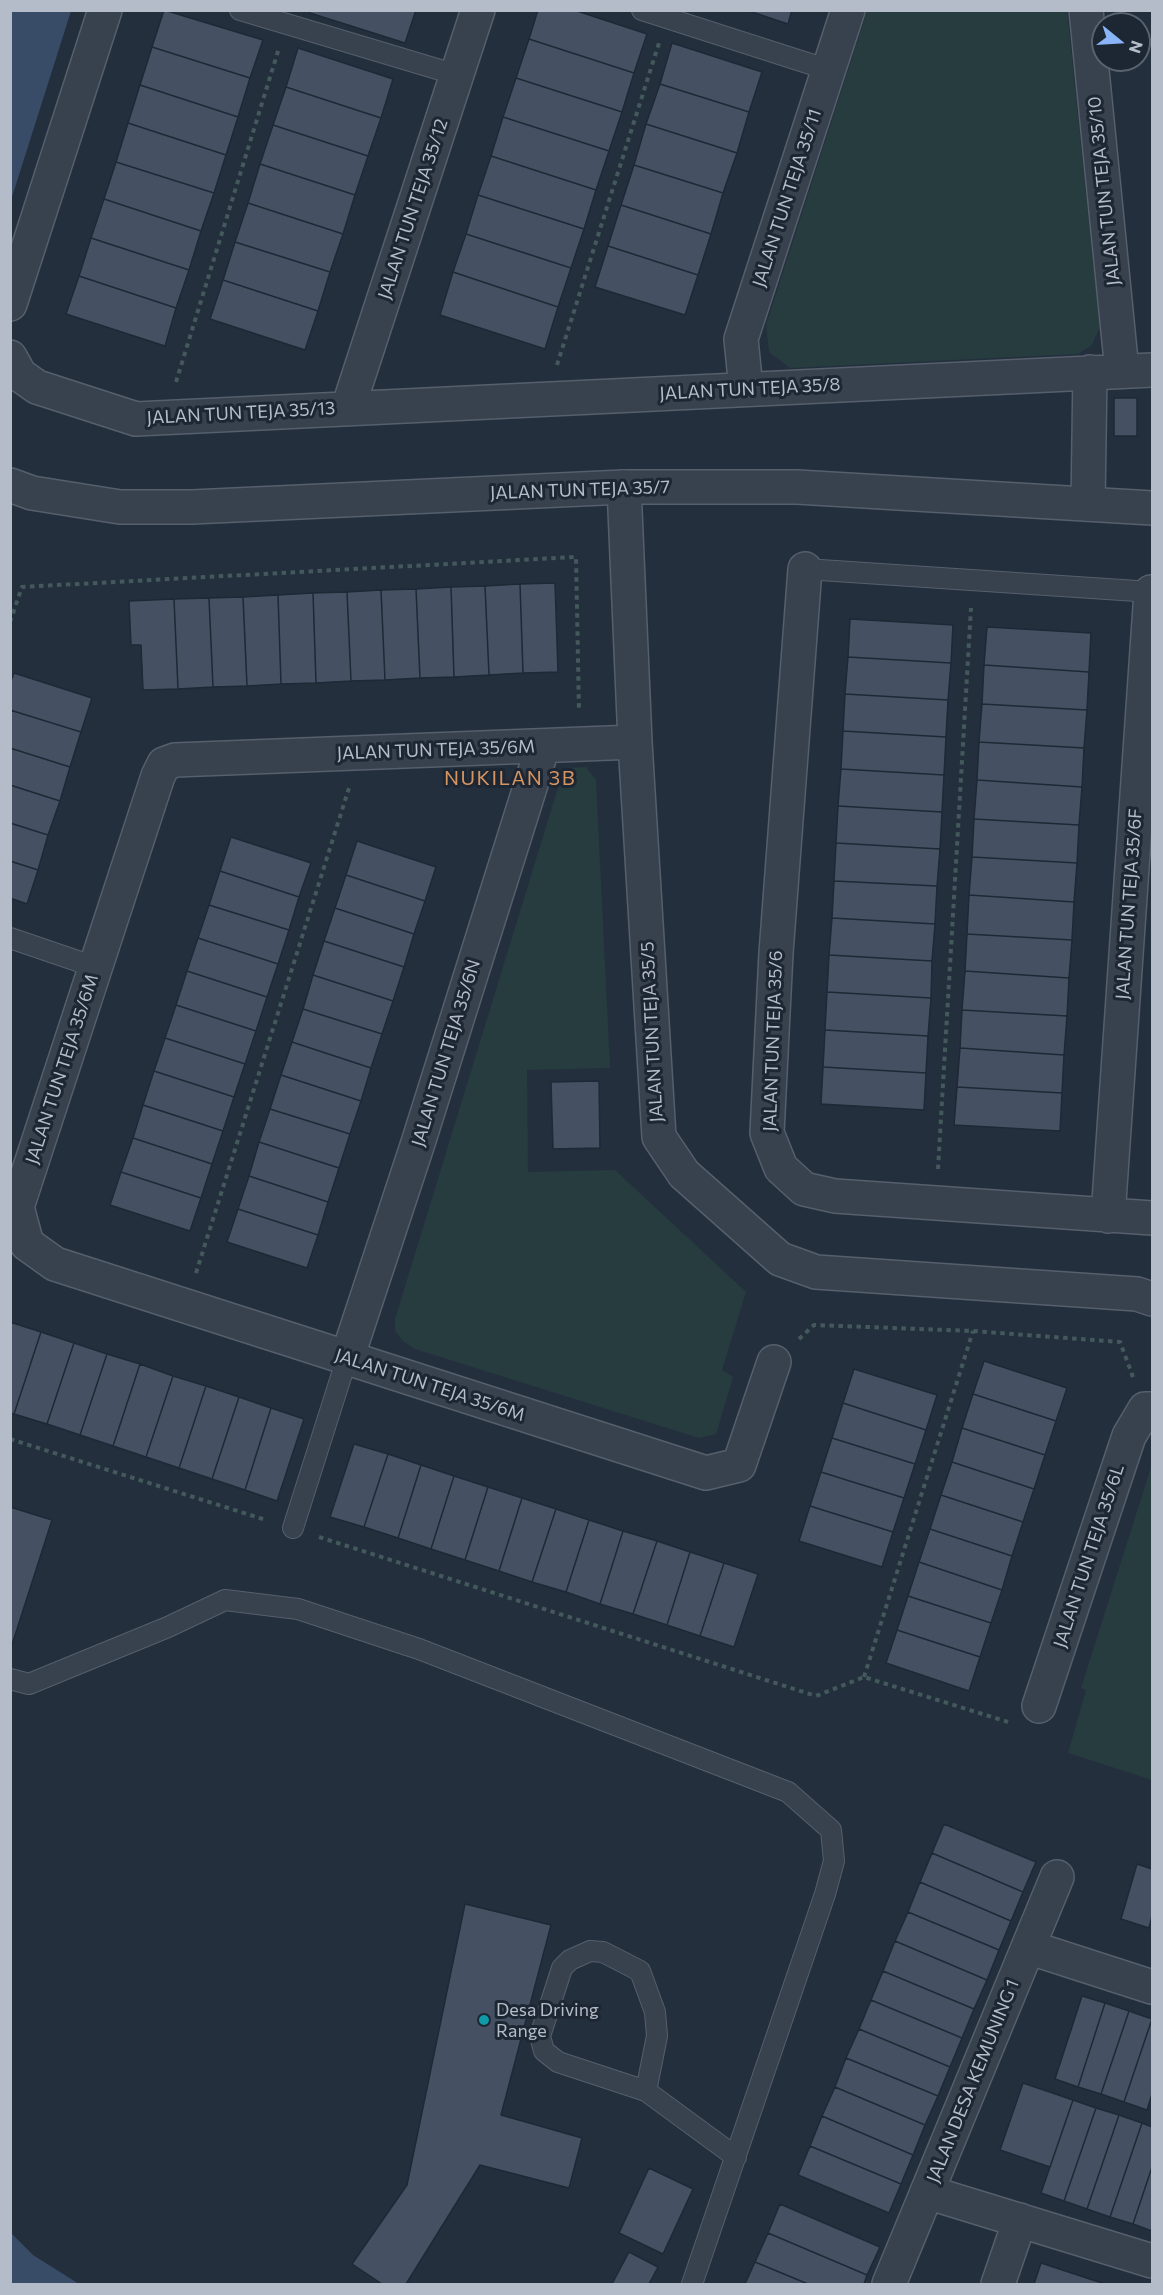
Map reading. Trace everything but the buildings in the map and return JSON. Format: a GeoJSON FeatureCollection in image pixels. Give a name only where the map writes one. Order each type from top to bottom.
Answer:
{"type":"FeatureCollection","features":[{"type":"Feature","properties":{"kind":"street"},"geometry":{"type":"LineString","coordinates":[[10,304],[105,10]]}},
{"type":"Feature","properties":{"kind":"street","name":"JALAN TUN TEJA 35/12"},"geometry":{"type":"LineString","coordinates":[[348,408],[478,10]]}},
{"type":"Feature","properties":{"kind":"street","name":"JALAN TUN TEJA 35/11"},"geometry":{"type":"LineString","coordinates":[[746,389],[741,339],[848,10]]}},
{"type":"Feature","properties":{"kind":"street","name":"JALAN TUN TEJA 35/10"},"geometry":{"type":"LineString","coordinates":[[1086,10],[1137,370]]}},
{"type":"Feature","properties":{"kind":"street","name":"JALAN TUN TEJA 35/13"},"geometry":{"type":"LineString","coordinates":[[10,357],[20,375],[37,387],[136,418],[348,408]]}},
{"type":"Feature","properties":{"kind":"street","name":"JALAN TUN TEJA 35/8"},"geometry":{"type":"LineString","coordinates":[[348,408],[1137,370]]}},
{"type":"Feature","properties":{"kind":"street"},"geometry":{"type":"LineString","coordinates":[[1088,504],[1090,372]]}},
{"type":"Feature","properties":{"kind":"street","name":"JALAN TUN TEJA 35/7"},"geometry":{"type":"LineString","coordinates":[[10,485],[32,493],[120,507],[180,507],[624,487],[797,487],[1152,508]]}},
{"type":"Feature","properties":{"kind":"street","name":"JALAN TUN TEJA 35/5"},"geometry":{"type":"LineString","coordinates":[[624,487],[635,742],[659,1137],[684,1174],[780,1259],[816,1272],[1137,1294],[1152,1299]]}},
{"type":"Feature","properties":{"kind":"street","name":"JALAN TUN TEJA 35/6"},"geometry":{"type":"LineString","coordinates":[[805,569],[776,952],[767,1133],[781,1168],[804,1189],[836,1196],[1152,1218]]}},
{"type":"Feature","properties":{"kind":"street","name":"JALAN TUN TEJA 35/6F"},"geometry":{"type":"LineString","coordinates":[[1108,1216],[1152,592]]}},
{"type":"Feature","properties":{"kind":"street","name":"JALAN TUN TEJA 35/6M"},"geometry":{"type":"LineString","coordinates":[[635,742],[175,760],[164,764],[158,776],[17,1207],[19,1248],[55,1264],[706,1473],[739,1465],[774,1362]]}},
{"type":"Feature","properties":{"kind":"street","name":"JALAN TUN TEJA 35/6N"},"geometry":{"type":"LineString","coordinates":[[347,1358],[422,1132],[543,746]]}},
{"type":"Feature","properties":{"kind":"street","name":"JALAN TUN TEJA 35/6L"},"geometry":{"type":"LineString","coordinates":[[1039,1706],[1129,1436],[1149,1409]]}},
{"type":"Feature","properties":{"kind":"street","name":"JALAN DESA KEMUNING 1"},"geometry":{"type":"LineString","coordinates":[[889,2284],[1057,1877]]}},
{"type":"Feature","properties":{"kind":"street"},"geometry":{"type":"LineString","coordinates":[[1028,1947],[1152,1987]]}},
{"type":"Feature","properties":{"kind":"street"},"geometry":{"type":"LineString","coordinates":[[927,2192],[1152,2261]]}},
{"type":"Feature","properties":{"kind":"street"},"geometry":{"type":"LineString","coordinates":[[998,2284],[1020,2220]]}},
{"type":"Feature","properties":{"kind":"lane"},"geometry":{"type":"LineString","coordinates":[[240,10],[456,75]]}},
{"type":"Feature","properties":{"kind":"lane"},"geometry":{"type":"LineString","coordinates":[[642,10],[829,70]]}},
{"type":"Feature","properties":{"kind":"lane"},"geometry":{"type":"LineString","coordinates":[[805,569],[1152,592]]}},
{"type":"Feature","properties":{"kind":"lane"},"geometry":{"type":"LineString","coordinates":[[10,938],[95,967]]}},
{"type":"Feature","properties":{"kind":"lane"},"geometry":{"type":"LineString","coordinates":[[293,1528],[347,1358]]}},
{"type":"Feature","properties":{"kind":"lane"},"geometry":{"type":"LineString","coordinates":[[10,1679],[29,1684],[225,1600],[298,1609],[419,1648],[788,1792],[831,1830],[834,1861],[825,1894],[692,2284]]}},
{"type":"Feature","properties":{"kind":"lane"},"geometry":{"type":"LineString","coordinates":[[646,2091],[657,2036],[655,2012],[640,1971],[603,1952],[590,1951],[570,1960],[562,1968],[540,2036],[543,2051],[558,2062],[646,2091],[736,2157]]}},
{"type":"Feature","properties":{"kind":"path"},"geometry":{"type":"LineString","coordinates":[[547,399],[666,18]]}},
{"type":"Feature","properties":{"kind":"path"},"geometry":{"type":"LineString","coordinates":[[165,417],[286,24]]}},
{"type":"Feature","properties":{"kind":"path"},"geometry":{"type":"LineString","coordinates":[[10,622],[22,587],[576,557],[580,745]]}},
{"type":"Feature","properties":{"kind":"path"},"geometry":{"type":"LineString","coordinates":[[936,1203],[973,580]]}},
{"type":"Feature","properties":{"kind":"path"},"geometry":{"type":"LineString","coordinates":[[186,1306],[360,753]]}},
{"type":"Feature","properties":{"kind":"path"},"geometry":{"type":"LineString","coordinates":[[774,1362],[814,1325],[973,1331],[1120,1342],[1149,1409]]}},
{"type":"Feature","properties":{"kind":"path"},"geometry":{"type":"LineString","coordinates":[[864,1677],[973,1331]]}},
{"type":"Feature","properties":{"kind":"path"},"geometry":{"type":"LineString","coordinates":[[10,1439],[816,1696],[864,1677],[1013,1724],[1039,1706]]}},
{"type":"Feature","properties":{"kind":"green space"},"geometry":{"type":"Polygon","coordinates":[[[867,11],[1067,11],[1100,327],[1092,345],[1078,354],[790,368],[769,352],[766,325],[867,11]]]}},
{"type":"Feature","properties":{"kind":"green space"},"geometry":{"type":"Polygon","coordinates":[[[586,767],[596,780],[610,1068],[527,1070],[528,1172],[615,1170],[746,1292],[722,1370],[733,1377],[716,1434],[699,1438],[415,1349],[403,1341],[395,1331],[395,1319],[560,781],[570,768],[586,767]]]}},
{"type":"Feature","properties":{"kind":"green space"},"geometry":{"type":"Polygon","coordinates":[[[1152,1464],[1152,1780],[1068,1753],[1086,1690],[1081,1688],[1152,1464]]]}},
{"type":"Feature","properties":{"kind":"water"},"geometry":{"type":"Polygon","coordinates":[[[10,11],[71,11],[11,200],[10,11]]]}},
{"type":"Feature","properties":{"kind":"water"},"geometry":{"type":"Polygon","coordinates":[[[10,2232],[33,2255],[79,2284],[11,2284],[10,2232]]]}},
{"type":"Feature","properties":{"kind":"place","name":"Desa Driving Range"},"geometry":{"type":"Point","coordinates":[484,2020]}},
{"type":"Feature","properties":{"kind":"district","name":"NUKILAN 3B"},"geometry":{"type":"Point","coordinates":[510,778]}}]}
